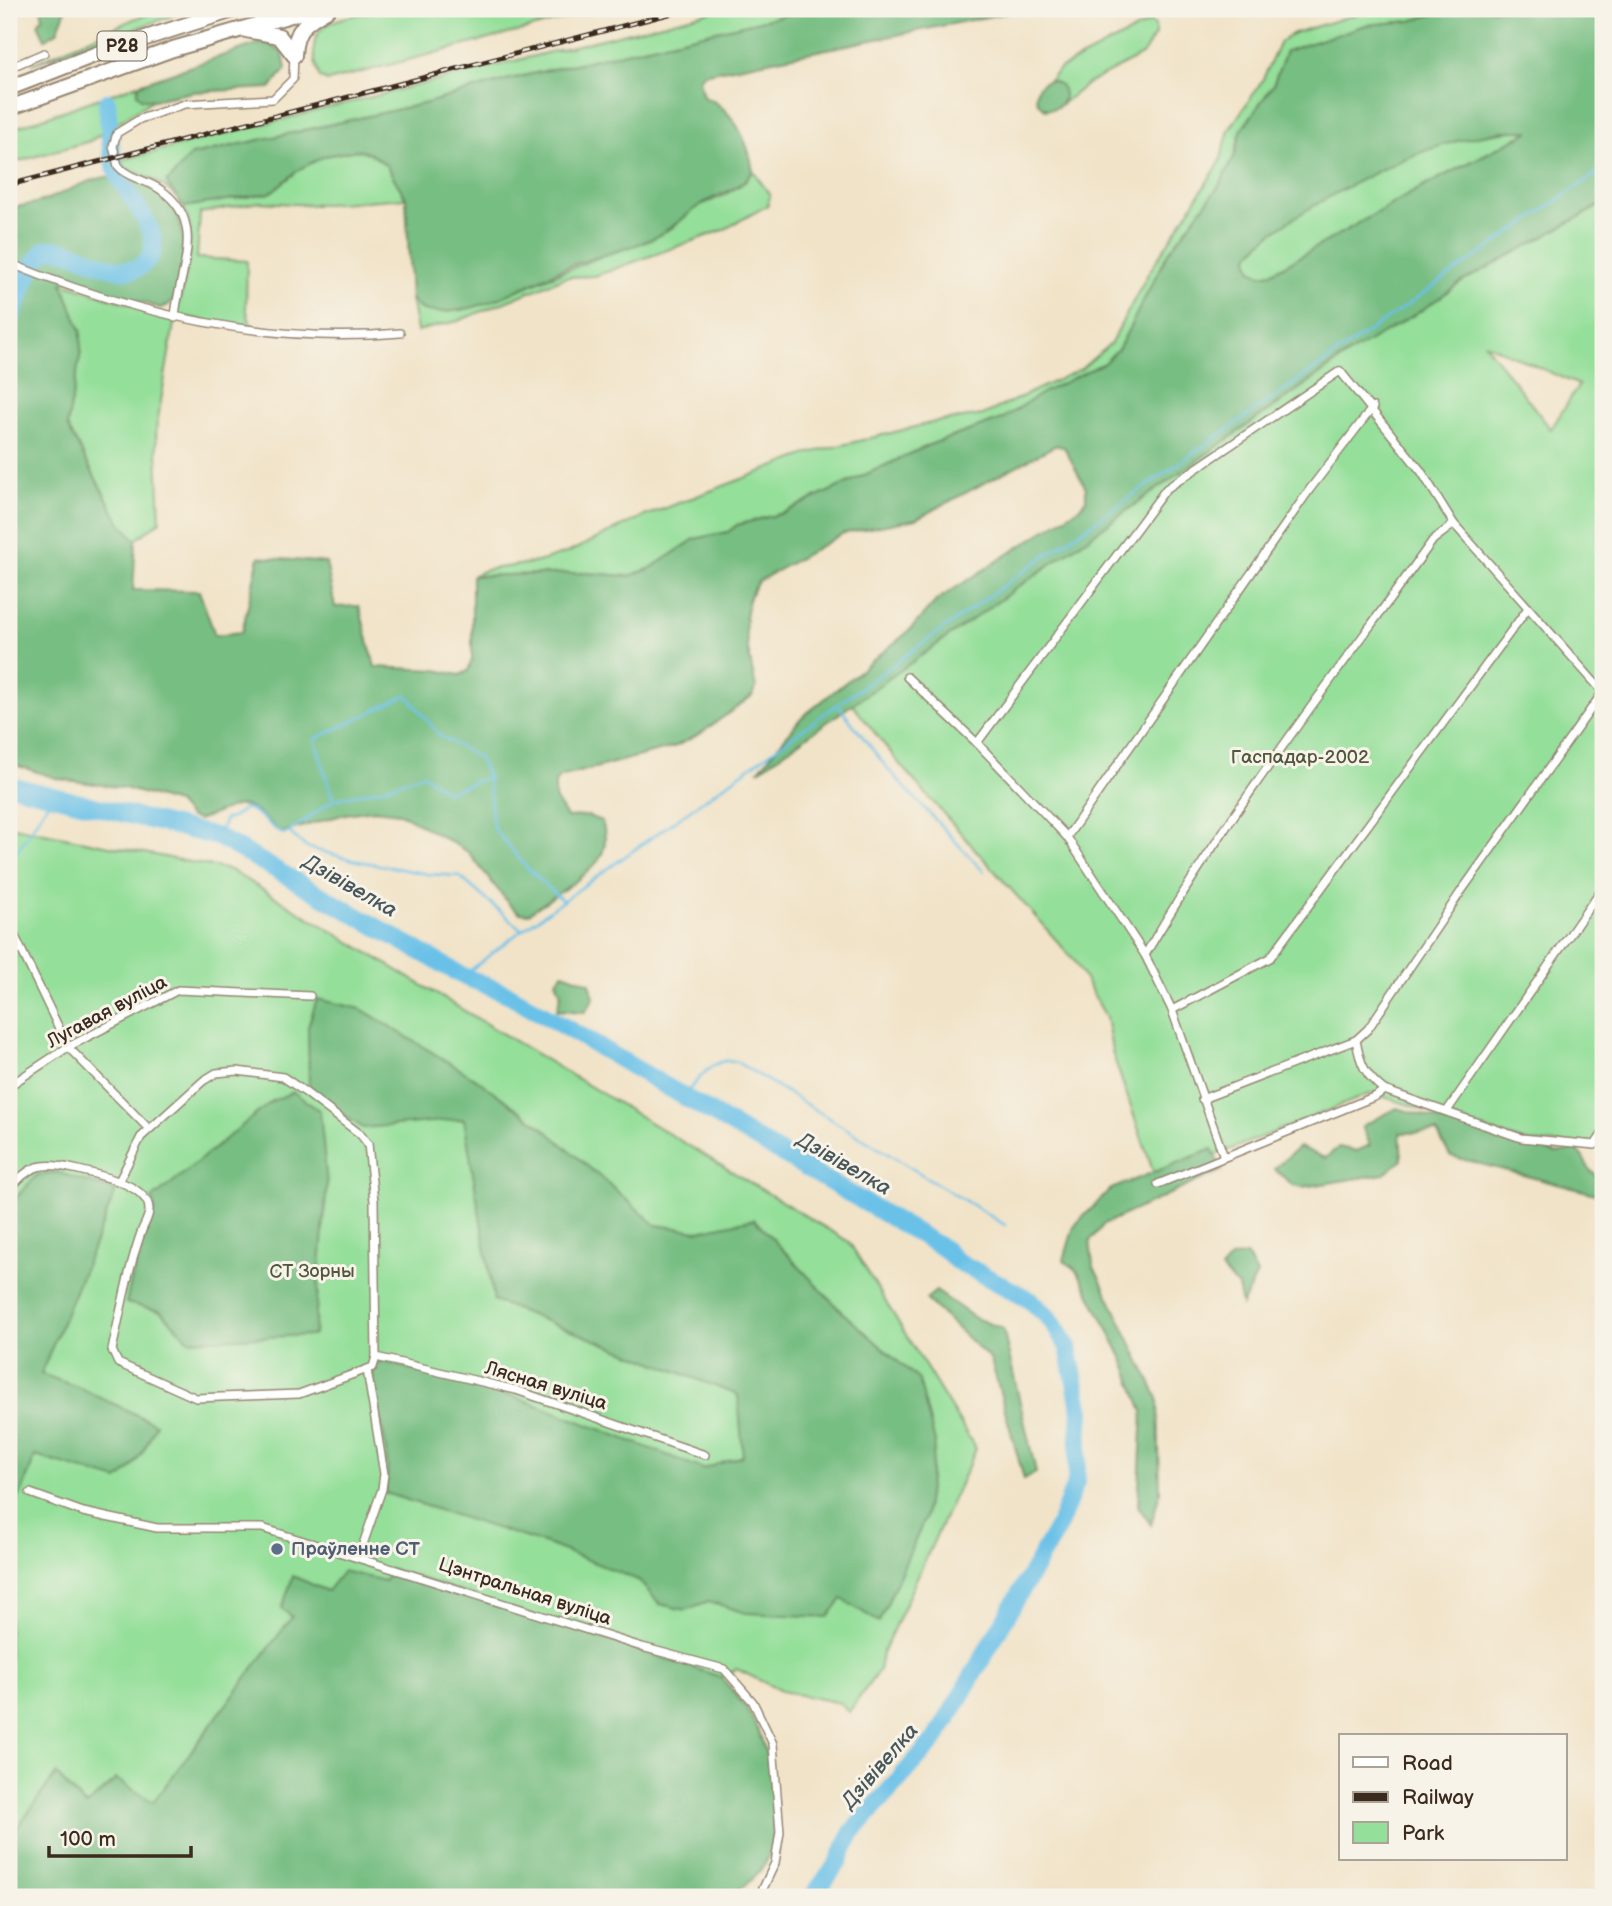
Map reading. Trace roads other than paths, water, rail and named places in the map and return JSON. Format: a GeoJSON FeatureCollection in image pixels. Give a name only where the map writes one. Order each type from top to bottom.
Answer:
{"type":"FeatureCollection","features":[{"type":"Feature","properties":{"kind":"highway","name":"Р28"},"geometry":{"type":"LineString","coordinates":[[9,88],[114,48],[236,9]]}},
{"type":"Feature","properties":{"kind":"highway","name":"Р28"},"geometry":{"type":"LineString","coordinates":[[9,108],[237,29],[312,9]]}},
{"type":"Feature","properties":{"kind":"highway"},"geometry":{"type":"LineString","coordinates":[[294,55],[297,32],[309,19],[328,9]]}},
{"type":"Feature","properties":{"kind":"highway"},"geometry":{"type":"LineString","coordinates":[[237,29],[279,36],[294,55]]}},
{"type":"Feature","properties":{"kind":"street"},"geometry":{"type":"LineString","coordinates":[[9,68],[44,53]]}},
{"type":"Feature","properties":{"kind":"street"},"geometry":{"type":"LineString","coordinates":[[175,318],[189,234],[168,196],[118,166],[113,145],[117,133],[139,119],[185,104],[273,99],[293,79],[294,55]]}},
{"type":"Feature","properties":{"kind":"street"},"geometry":{"type":"LineString","coordinates":[[9,263],[175,318],[302,336],[400,333]]}},
{"type":"Feature","properties":{"kind":"street"},"geometry":{"type":"LineString","coordinates":[[977,743],[1166,489],[1340,371],[1373,407],[1422,471],[1454,524],[1603,692],[1460,892],[1368,1029],[1356,1040],[1202,1099]]}},
{"type":"Feature","properties":{"kind":"street"},"geometry":{"type":"LineString","coordinates":[[1067,837],[1310,489],[1373,407]]}},
{"type":"Feature","properties":{"kind":"street"},"geometry":{"type":"LineString","coordinates":[[1145,955],[1281,749],[1433,540],[1454,524]]}},
{"type":"Feature","properties":{"kind":"street"},"geometry":{"type":"LineString","coordinates":[[1172,1010],[1270,958],[1528,608]]}},
{"type":"Feature","properties":{"kind":"street"},"geometry":{"type":"LineString","coordinates":[[907,677],[977,743],[1067,837],[1145,955],[1172,1010],[1224,1157]]}},
{"type":"Feature","properties":{"kind":"street"},"geometry":{"type":"LineString","coordinates":[[1447,1111],[1603,887]]}},
{"type":"Feature","properties":{"kind":"street"},"geometry":{"type":"LineString","coordinates":[[9,924],[68,1047],[149,1129]]}},
{"type":"Feature","properties":{"kind":"street","name":"Лугавая вуліца"},"geometry":{"type":"LineString","coordinates":[[9,1086],[68,1047],[178,990],[310,996]]}},
{"type":"Feature","properties":{"kind":"street"},"geometry":{"type":"LineString","coordinates":[[1356,1040],[1360,1063],[1369,1078],[1384,1090],[1521,1138],[1595,1145],[1603,1133]]}},
{"type":"Feature","properties":{"kind":"street"},"geometry":{"type":"LineString","coordinates":[[9,1190],[22,1173],[36,1167],[55,1164],[119,1181],[146,1199],[150,1210],[135,1251],[112,1350],[118,1363],[196,1398],[299,1394],[373,1367],[376,1357],[374,1201],[368,1144],[359,1134],[283,1077],[237,1071],[216,1073],[203,1080],[141,1137],[119,1181]]}},
{"type":"Feature","properties":{"kind":"street"},"geometry":{"type":"LineString","coordinates":[[1158,1184],[1376,1096],[1384,1090]]}},
{"type":"Feature","properties":{"kind":"street","name":"Лясная вуліца"},"geometry":{"type":"LineString","coordinates":[[376,1357],[516,1390],[705,1455]]}},
{"type":"Feature","properties":{"kind":"street"},"geometry":{"type":"LineString","coordinates":[[359,1556],[382,1489],[384,1474],[368,1370]]}},
{"type":"Feature","properties":{"kind":"street","name":"Цэнтральная вуліца"},"geometry":{"type":"LineString","coordinates":[[30,1493],[83,1512],[157,1528],[262,1528],[359,1556],[642,1647],[724,1669],[753,1702],[774,1744],[780,1832],[775,1863],[759,1897]]}},
{"type":"Feature","properties":{"kind":"waterway","name":"Дзівівелка"},"geometry":{"type":"LineString","coordinates":[[9,324],[33,264],[45,250],[71,252],[127,270],[139,267],[149,258],[153,248],[148,225],[115,167],[107,102]]}},
{"type":"Feature","properties":{"kind":"waterway"},"geometry":{"type":"LineString","coordinates":[[463,976],[522,930],[1044,557],[1603,169]]}},
{"type":"Feature","properties":{"kind":"waterway"},"geometry":{"type":"LineString","coordinates":[[289,832],[333,800],[315,739],[407,695],[439,735],[479,758],[488,777],[493,827],[526,867],[563,901]]}},
{"type":"Feature","properties":{"kind":"waterway"},"geometry":{"type":"LineString","coordinates":[[839,706],[887,768],[984,872]]}},
{"type":"Feature","properties":{"kind":"waterway"},"geometry":{"type":"LineString","coordinates":[[333,800],[384,788],[423,774],[447,792],[488,777]]}},
{"type":"Feature","properties":{"kind":"waterway","name":"Дзівівелка"},"geometry":{"type":"LineString","coordinates":[[9,785],[218,837],[463,976],[510,995],[946,1250],[955,1260],[1030,1300],[1050,1319],[1068,1347],[1081,1412],[1076,1482],[1060,1523],[937,1737],[852,1832],[837,1864],[812,1897]]}},
{"type":"Feature","properties":{"kind":"waterway"},"geometry":{"type":"LineString","coordinates":[[9,864],[51,798]]}},
{"type":"Feature","properties":{"kind":"waterway"},"geometry":{"type":"LineString","coordinates":[[218,837],[225,819],[232,818],[245,808],[283,834],[289,832],[306,847],[353,860],[427,874],[459,876],[522,930]]}},
{"type":"Feature","properties":{"kind":"waterway"},"geometry":{"type":"LineString","coordinates":[[682,1098],[712,1067],[719,1063],[735,1061],[1005,1225]]}},
{"type":"Feature","properties":{"kind":"railway"},"geometry":{"type":"LineString","coordinates":[[9,185],[688,9]]}},
{"type":"Feature","properties":{"kind":"place","name":"Праўленне СТ"},"geometry":{"type":"Point","coordinates":[277,1549]}},
{"type":"Feature","properties":{"kind":"park label","name":"Гаспадар-2002"},"geometry":{"type":"Point","coordinates":[1300,757]}},
{"type":"Feature","properties":{"kind":"park label","name":"СТ Зорны"},"geometry":{"type":"Point","coordinates":[312,1271]}}]}
